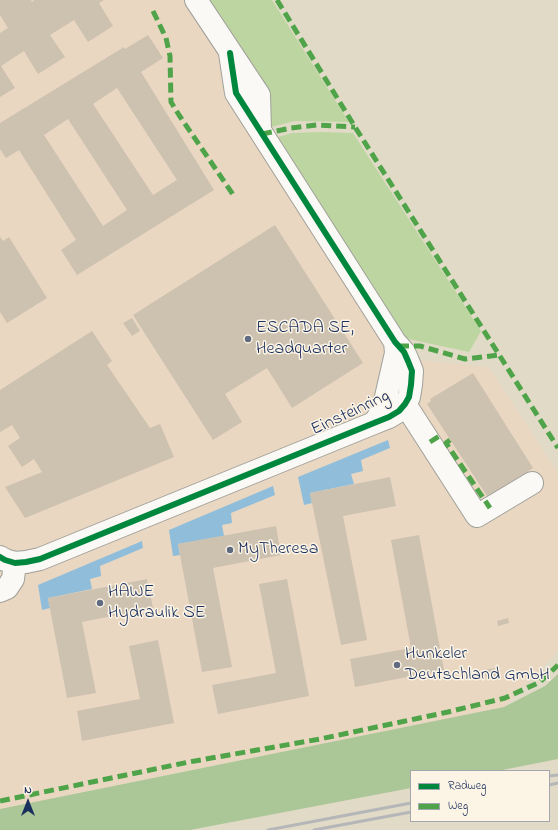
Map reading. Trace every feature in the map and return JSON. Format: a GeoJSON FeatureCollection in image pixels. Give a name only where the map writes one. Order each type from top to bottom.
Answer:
{"type":"FeatureCollection","features":[{"type":"Feature","properties":{"kind":"street","name":"Einsteinring"},"geometry":{"type":"LineString","coordinates":[[0,592],[6,588],[13,579],[8,560],[26,562],[40,559],[389,417],[399,411],[409,397],[412,371],[404,352],[395,342],[260,130],[259,95],[196,0]]}},
{"type":"Feature","properties":{"kind":"street","name":"Einsteinring"},"geometry":{"type":"LineString","coordinates":[[374,423],[383,410],[396,353],[395,342]]}},
{"type":"Feature","properties":{"kind":"street"},"geometry":{"type":"LineString","coordinates":[[405,404],[477,516],[532,483]]}},
{"type":"Feature","properties":{"kind":"shaded area"},"geometry":{"type":"Polygon","coordinates":[[[0,0],[208,0],[269,123],[404,338],[416,360],[489,367],[558,473],[558,651],[504,707],[0,809],[0,0]]]}},
{"type":"Feature","properties":{"kind":"green space"},"geometry":{"type":"Polygon","coordinates":[[[208,0],[272,0],[349,122],[295,121],[271,127],[208,0]]]}},
{"type":"Feature","properties":{"kind":"green space"},"geometry":{"type":"Polygon","coordinates":[[[292,133],[353,133],[481,331],[469,352],[404,338],[278,137],[292,133]]]}},
{"type":"Feature","properties":{"kind":"green space"},"geometry":{"type":"Polygon","coordinates":[[[558,674],[558,759],[502,770],[410,770],[410,788],[190,830],[0,830],[0,809],[504,707],[545,686],[558,674]]]}},
{"type":"Feature","properties":{"kind":"water"},"geometry":{"type":"Polygon","coordinates":[[[388,440],[390,448],[361,460],[363,471],[351,474],[354,484],[310,493],[312,503],[304,505],[298,477],[388,440]]]}},
{"type":"Feature","properties":{"kind":"water"},"geometry":{"type":"Polygon","coordinates":[[[273,486],[275,495],[231,513],[232,523],[222,525],[224,536],[178,544],[180,555],[173,556],[169,530],[273,486]]]}},
{"type":"Feature","properties":{"kind":"water"},"geometry":{"type":"Polygon","coordinates":[[[142,541],[143,548],[100,566],[101,576],[90,579],[92,589],[48,598],[50,608],[42,610],[38,585],[142,541]]]}},
{"type":"Feature","properties":{"kind":"building"},"geometry":{"type":"Polygon","coordinates":[[[0,0],[31,0],[32,2],[34,0],[104,0],[99,3],[113,26],[88,42],[74,20],[50,35],[65,57],[38,74],[24,51],[1,66],[15,88],[0,97],[0,33],[8,28],[0,15],[0,0]]]}},
{"type":"Feature","properties":{"kind":"building"},"geometry":{"type":"Polygon","coordinates":[[[148,35],[163,58],[141,72],[214,190],[77,275],[61,250],[76,240],[19,150],[6,158],[0,149],[0,123],[124,47],[125,49],[148,35]],[[117,88],[93,104],[153,195],[177,180],[117,88]],[[68,119],[44,135],[103,226],[127,210],[68,119]]]}},
{"type":"Feature","properties":{"kind":"building","name":"ESCADA SE, Headquarter"},"geometry":{"type":"Polygon","coordinates":[[[275,225],[363,363],[292,408],[267,368],[225,394],[242,422],[213,440],[133,315],[275,225]]]}},
{"type":"Feature","properties":{"kind":"building"},"geometry":{"type":"Polygon","coordinates":[[[0,237],[3,241],[9,237],[47,298],[7,323],[0,312],[0,237]]]}},
{"type":"Feature","properties":{"kind":"building"},"geometry":{"type":"Polygon","coordinates":[[[132,318],[140,331],[132,336],[123,323],[132,318]]]}},
{"type":"Feature","properties":{"kind":"building"},"geometry":{"type":"Polygon","coordinates":[[[92,331],[112,361],[107,365],[150,428],[160,424],[174,457],[25,518],[5,487],[42,472],[34,459],[22,467],[8,446],[20,438],[12,425],[0,432],[0,390],[92,331]]]}},
{"type":"Feature","properties":{"kind":"building"},"geometry":{"type":"Polygon","coordinates":[[[473,373],[533,468],[528,471],[529,473],[487,496],[427,404],[431,401],[430,399],[473,373]]]}},
{"type":"Feature","properties":{"kind":"building"},"geometry":{"type":"Polygon","coordinates":[[[390,477],[396,506],[343,516],[367,640],[341,645],[310,493],[390,477]]]}},
{"type":"Feature","properties":{"kind":"building"},"geometry":{"type":"Polygon","coordinates":[[[276,526],[281,555],[213,568],[232,667],[202,672],[178,544],[276,526]]]}},
{"type":"Feature","properties":{"kind":"building"},"geometry":{"type":"Polygon","coordinates":[[[419,535],[444,670],[355,687],[350,659],[411,648],[391,540],[419,535]]]}},
{"type":"Feature","properties":{"kind":"building"},"geometry":{"type":"Polygon","coordinates":[[[147,579],[153,608],[82,622],[96,693],[67,698],[48,598],[147,579]]]}},
{"type":"Feature","properties":{"kind":"building"},"geometry":{"type":"Polygon","coordinates":[[[287,579],[309,696],[218,714],[212,685],[276,673],[259,584],[287,579]]]}},
{"type":"Feature","properties":{"kind":"building"},"geometry":{"type":"Polygon","coordinates":[[[508,618],[509,623],[498,626],[497,621],[508,618]]]}},
{"type":"Feature","properties":{"kind":"building"},"geometry":{"type":"Polygon","coordinates":[[[158,640],[174,723],[82,741],[77,711],[140,699],[129,646],[158,640]]]}},
{"type":"Feature","properties":{"kind":"building"},"geometry":{"type":"Polygon","coordinates":[[[495,668],[496,676],[486,678],[484,670],[495,668]]]}},
{"type":"Feature","properties":{"kind":"railway"},"geometry":{"type":"LineString","coordinates":[[550,776],[558,775]]}},
{"type":"Feature","properties":{"kind":"railway"},"geometry":{"type":"LineString","coordinates":[[550,785],[558,783]]}},
{"type":"Feature","properties":{"kind":"railway"},"geometry":{"type":"LineString","coordinates":[[268,830],[410,803]]}},
{"type":"Feature","properties":{"kind":"railway"},"geometry":{"type":"LineString","coordinates":[[314,830],[410,812]]}},
{"type":"Feature","properties":{"kind":"marked path"},"geometry":{"type":"LineString","coordinates":[[277,0],[355,127],[558,448]]}},
{"type":"Feature","properties":{"kind":"marked path"},"geometry":{"type":"LineString","coordinates":[[153,11],[166,38],[170,56],[171,102],[234,196]]}},
{"type":"Feature","properties":{"kind":"marked path"},"geometry":{"type":"LineString","coordinates":[[262,134],[291,128],[317,125],[355,127]]}},
{"type":"Feature","properties":{"kind":"marked path"},"geometry":{"type":"LineString","coordinates":[[399,346],[420,346],[465,359],[499,355]]}},
{"type":"Feature","properties":{"kind":"marked path"},"geometry":{"type":"LineString","coordinates":[[430,442],[441,435]]}},
{"type":"Feature","properties":{"kind":"marked path"},"geometry":{"type":"LineString","coordinates":[[450,440],[446,443],[490,508]]}},
{"type":"Feature","properties":{"kind":"marked path"},"geometry":{"type":"LineString","coordinates":[[0,801],[189,762],[320,739],[448,712],[505,698],[540,682],[558,665]]}},
{"type":"Feature","properties":{"kind":"cycle path"},"geometry":{"type":"LineString","coordinates":[[0,557],[15,563],[40,559],[389,417],[399,411],[409,397],[412,371],[404,352],[395,342],[236,93],[230,53]]}},
{"type":"Feature","properties":{"kind":"place","name":"ESCADA SE, Headquarter"},"geometry":{"type":"Point","coordinates":[248,339]}},
{"type":"Feature","properties":{"kind":"place","name":"MyTheresa"},"geometry":{"type":"Point","coordinates":[230,550]}},
{"type":"Feature","properties":{"kind":"place","name":"HAWE Hydraulik SE"},"geometry":{"type":"Point","coordinates":[100,603]}},
{"type":"Feature","properties":{"kind":"place","name":"Hunkeler Deutschland GmbH"},"geometry":{"type":"Point","coordinates":[397,665]}}]}
